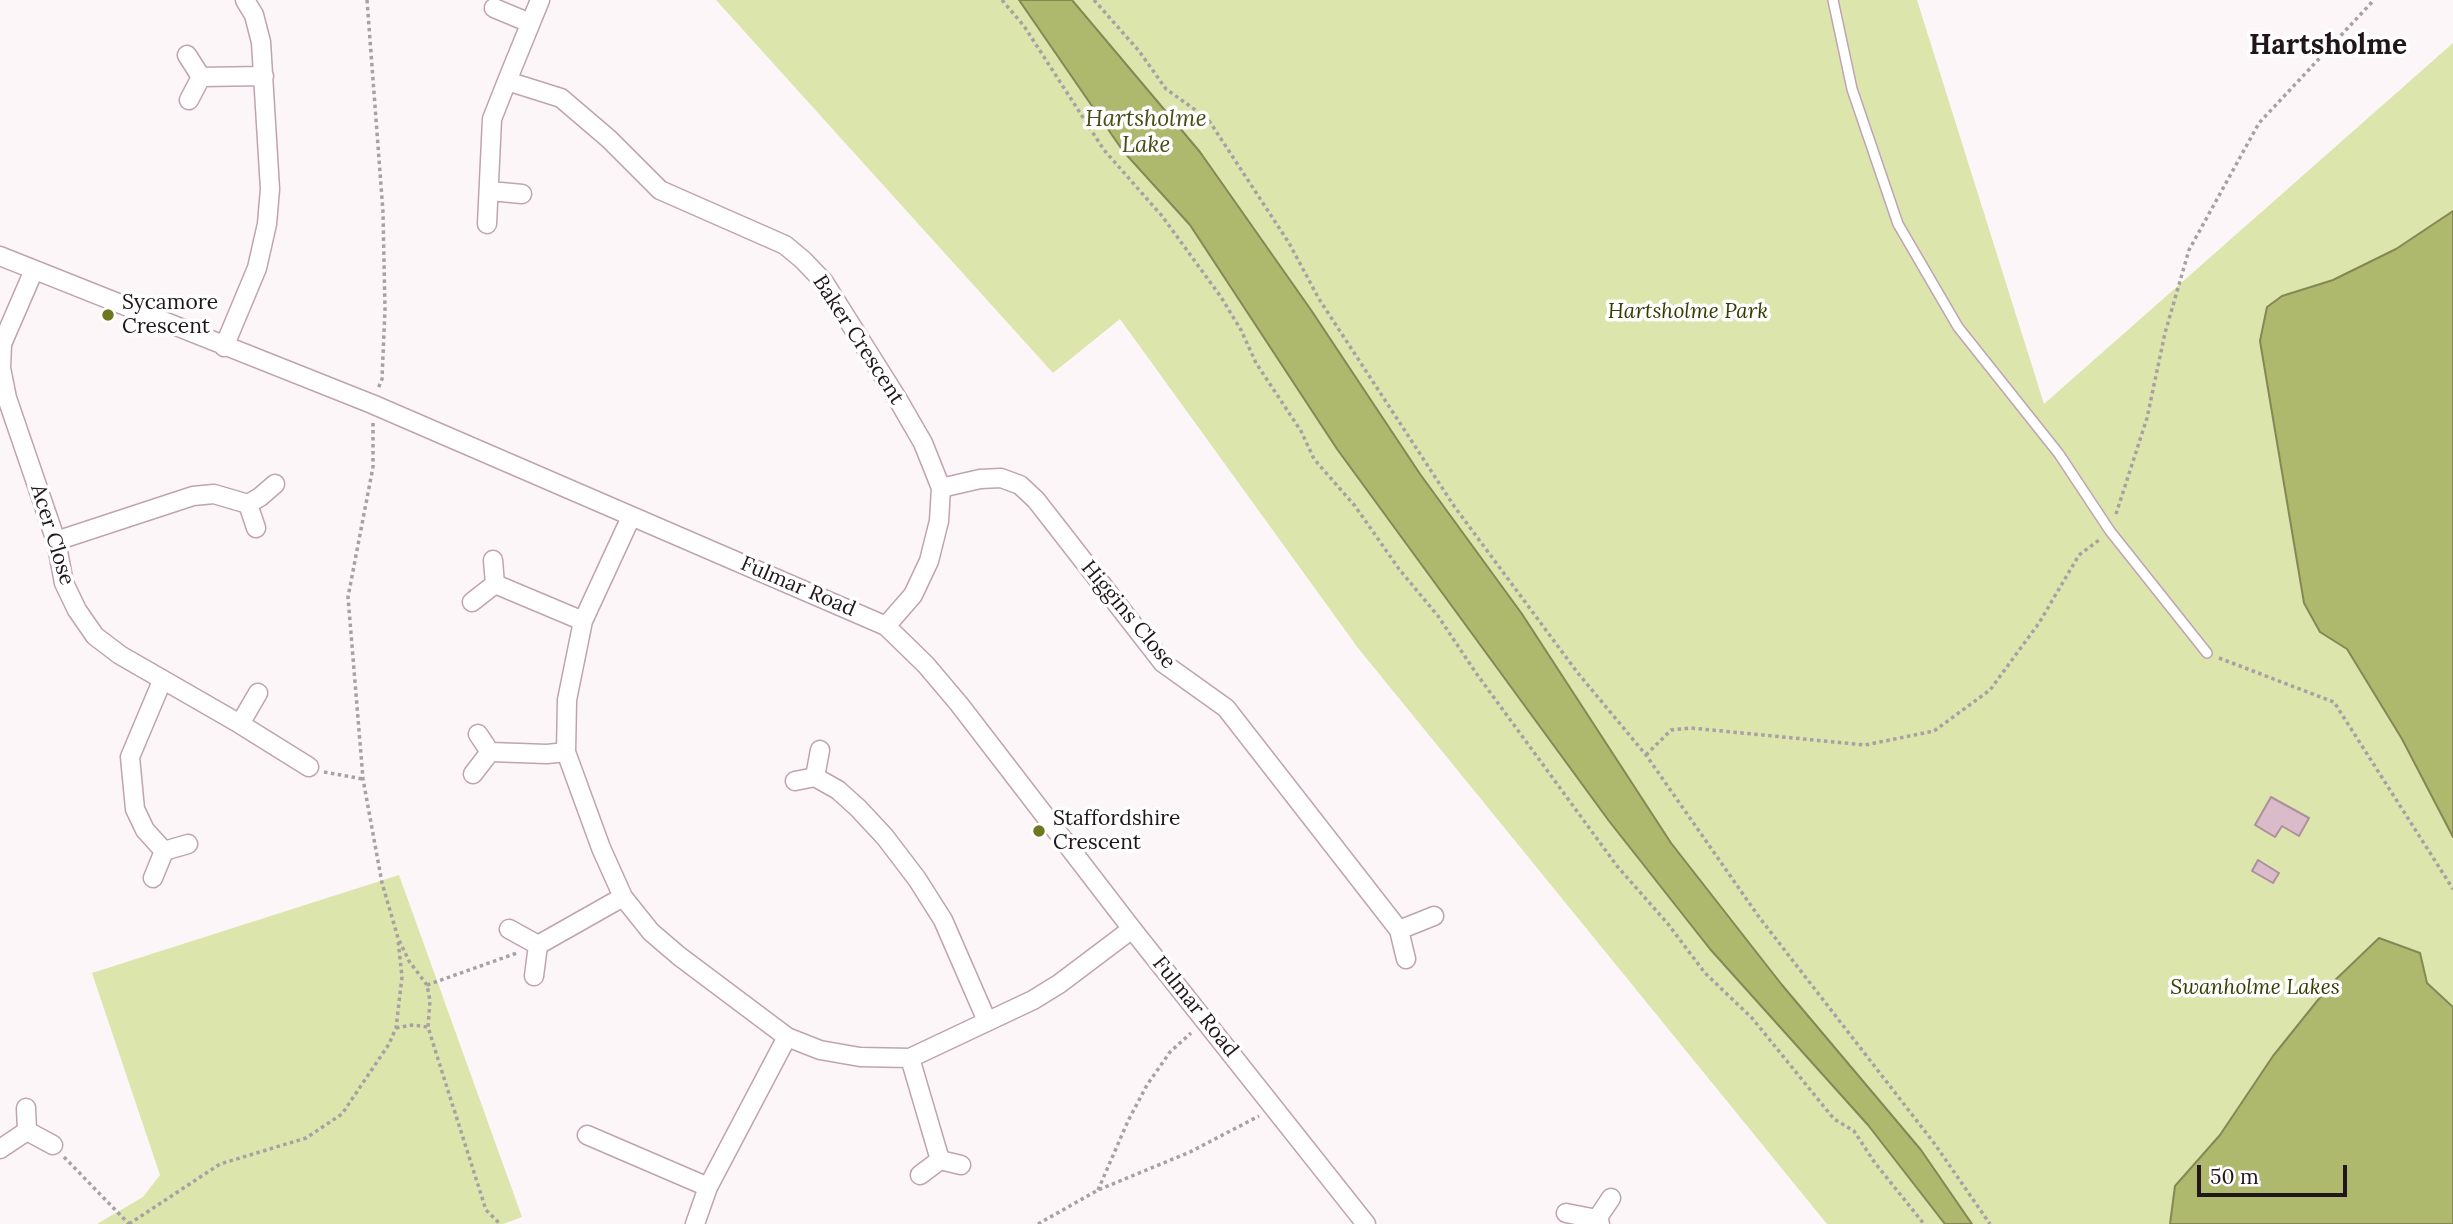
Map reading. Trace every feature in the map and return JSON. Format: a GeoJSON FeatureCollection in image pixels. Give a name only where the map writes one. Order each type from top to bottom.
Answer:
{"type":"FeatureCollection","features":[{"type":"Feature","properties":{"kind":"street"},"geometry":{"type":"LineString","coordinates":[[225,347],[257,268],[267,224],[270,189],[264,76],[258,28],[245,0]]}},
{"type":"Feature","properties":{"kind":"street"},"geometry":{"type":"LineString","coordinates":[[487,224],[492,118],[540,0]]}},
{"type":"Feature","properties":{"kind":"street"},"geometry":{"type":"LineString","coordinates":[[494,8],[530,23]]}},
{"type":"Feature","properties":{"kind":"street"},"geometry":{"type":"LineString","coordinates":[[187,55],[201,77]]}},
{"type":"Feature","properties":{"kind":"street"},"geometry":{"type":"LineString","coordinates":[[201,77],[264,76]]}},
{"type":"Feature","properties":{"kind":"street"},"geometry":{"type":"LineString","coordinates":[[190,100],[201,77]]}},
{"type":"Feature","properties":{"kind":"street","name":"Baker Crescent"},"geometry":{"type":"LineString","coordinates":[[507,81],[561,98],[609,139],[660,190],[785,245],[824,282],[923,443],[941,488],[939,520],[929,561],[913,595],[886,626]]}},
{"type":"Feature","properties":{"kind":"street"},"geometry":{"type":"LineString","coordinates":[[490,191],[523,194]]}},
{"type":"Feature","properties":{"kind":"street","name":"Fulmar Road"},"geometry":{"type":"LineString","coordinates":[[0,256],[372,404],[886,626],[926,665],[959,704],[1132,929],[1366,1224]]}},
{"type":"Feature","properties":{"kind":"street","name":"Acer Close"},"geometry":{"type":"LineString","coordinates":[[34,270],[2,344],[1,368],[7,398],[56,541],[64,583],[77,610],[95,636],[162,681],[240,724],[309,767]]}},
{"type":"Feature","properties":{"kind":"street","name":"Higgins Close"},"geometry":{"type":"LineString","coordinates":[[941,488],[980,479],[1001,478],[1020,485],[1036,500],[1163,663],[1226,708],[1399,930],[1406,959]]}},
{"type":"Feature","properties":{"kind":"street"},"geometry":{"type":"LineString","coordinates":[[56,541],[193,496],[214,494],[248,503],[275,484]]}},
{"type":"Feature","properties":{"kind":"street"},"geometry":{"type":"LineString","coordinates":[[248,503],[256,528]]}},
{"type":"Feature","properties":{"kind":"street"},"geometry":{"type":"LineString","coordinates":[[631,517],[583,621],[567,700],[566,752],[601,848],[623,897],[660,940],[787,1037],[820,1050],[860,1057],[910,1058],[1033,1000],[1059,984],[1132,929]]}},
{"type":"Feature","properties":{"kind":"street"},"geometry":{"type":"LineString","coordinates":[[493,560],[495,584]]}},
{"type":"Feature","properties":{"kind":"street"},"geometry":{"type":"LineString","coordinates":[[495,584],[583,621]]}},
{"type":"Feature","properties":{"kind":"street"},"geometry":{"type":"LineString","coordinates":[[472,602],[495,584]]}},
{"type":"Feature","properties":{"kind":"street"},"geometry":{"type":"LineString","coordinates":[[162,681],[130,757],[135,809],[145,830],[164,851]]}},
{"type":"Feature","properties":{"kind":"street"},"geometry":{"type":"LineString","coordinates":[[240,724],[258,693]]}},
{"type":"Feature","properties":{"kind":"street"},"geometry":{"type":"LineString","coordinates":[[478,734],[490,752]]}},
{"type":"Feature","properties":{"kind":"street"},"geometry":{"type":"LineString","coordinates":[[815,777],[820,750]]}},
{"type":"Feature","properties":{"kind":"street"},"geometry":{"type":"LineString","coordinates":[[490,752],[566,752]]}},
{"type":"Feature","properties":{"kind":"street"},"geometry":{"type":"LineString","coordinates":[[473,774],[490,752]]}},
{"type":"Feature","properties":{"kind":"street"},"geometry":{"type":"LineString","coordinates":[[795,781],[815,777],[838,790],[858,808],[917,879],[943,920],[987,1021]]}},
{"type":"Feature","properties":{"kind":"street"},"geometry":{"type":"LineString","coordinates":[[164,851],[188,844]]}},
{"type":"Feature","properties":{"kind":"street"},"geometry":{"type":"LineString","coordinates":[[153,878],[164,851]]}},
{"type":"Feature","properties":{"kind":"street"},"geometry":{"type":"LineString","coordinates":[[538,945],[623,897]]}},
{"type":"Feature","properties":{"kind":"street"},"geometry":{"type":"LineString","coordinates":[[1399,930],[1434,916]]}},
{"type":"Feature","properties":{"kind":"street"},"geometry":{"type":"LineString","coordinates":[[509,929],[538,945]]}},
{"type":"Feature","properties":{"kind":"street"},"geometry":{"type":"LineString","coordinates":[[534,976],[538,945]]}},
{"type":"Feature","properties":{"kind":"street"},"geometry":{"type":"LineString","coordinates":[[695,1224],[708,1187],[787,1037]]}},
{"type":"Feature","properties":{"kind":"street"},"geometry":{"type":"LineString","coordinates":[[910,1058],[940,1160]]}},
{"type":"Feature","properties":{"kind":"street"},"geometry":{"type":"LineString","coordinates":[[26,1108],[27,1131]]}},
{"type":"Feature","properties":{"kind":"street"},"geometry":{"type":"LineString","coordinates":[[27,1131],[53,1145]]}},
{"type":"Feature","properties":{"kind":"street"},"geometry":{"type":"LineString","coordinates":[[0,1149],[27,1131]]}},
{"type":"Feature","properties":{"kind":"street"},"geometry":{"type":"LineString","coordinates":[[587,1135],[708,1187]]}},
{"type":"Feature","properties":{"kind":"street"},"geometry":{"type":"LineString","coordinates":[[940,1160],[961,1166]]}},
{"type":"Feature","properties":{"kind":"street"},"geometry":{"type":"LineString","coordinates":[[920,1175],[940,1160]]}},
{"type":"Feature","properties":{"kind":"street"},"geometry":{"type":"LineString","coordinates":[[1566,1213],[1599,1222],[1611,1198]]}},
{"type":"Feature","properties":{"kind":"lane"},"geometry":{"type":"LineString","coordinates":[[1833,0],[1853,89],[1898,224],[1958,327],[2059,454],[2110,531],[2207,653]]}},
{"type":"Feature","properties":{"kind":"path"},"geometry":{"type":"LineString","coordinates":[[53,1145],[129,1224],[220,1164],[306,1138],[342,1114],[389,1044],[396,1028],[402,977],[398,938],[382,883],[363,779],[348,597],[373,467],[372,404],[382,379],[385,310],[383,212],[367,0]]}},
{"type":"Feature","properties":{"kind":"path"},"geometry":{"type":"LineString","coordinates":[[1002,0],[1024,26],[1104,150],[1162,216],[1221,297],[1241,330],[1256,363],[1301,431],[1314,459],[1355,506],[1399,569],[1438,616],[1617,866],[1668,924],[1705,973],[1752,1018],[1833,1119],[1854,1131],[1875,1163],[1924,1224]]}},
{"type":"Feature","properties":{"kind":"path"},"geometry":{"type":"LineString","coordinates":[[1094,0],[1139,51],[1166,89],[1208,120],[1289,243],[1326,310],[1454,506],[1577,672],[1646,755],[1759,917],[1917,1121],[1990,1224]]}},
{"type":"Feature","properties":{"kind":"path"},"geometry":{"type":"LineString","coordinates":[[1646,755],[1671,730],[1691,728],[1866,745],[1934,731],[1990,690],[2039,624],[2079,555],[2110,531],[2147,418],[2165,333],[2189,250],[2259,123],[2374,0]]}},
{"type":"Feature","properties":{"kind":"path"},"geometry":{"type":"LineString","coordinates":[[2207,653],[2333,702],[2453,889]]}},
{"type":"Feature","properties":{"kind":"path"},"geometry":{"type":"LineString","coordinates":[[309,767],[363,779]]}},
{"type":"Feature","properties":{"kind":"path"},"geometry":{"type":"LineString","coordinates":[[398,938],[427,985],[430,1001],[428,1027],[486,1210],[500,1224]]}},
{"type":"Feature","properties":{"kind":"path"},"geometry":{"type":"LineString","coordinates":[[427,985],[538,945]]}},
{"type":"Feature","properties":{"kind":"path"},"geometry":{"type":"LineString","coordinates":[[1098,1190],[1147,1085],[1170,1052],[1205,1020]]}},
{"type":"Feature","properties":{"kind":"path"},"geometry":{"type":"LineString","coordinates":[[396,1028],[412,1025],[428,1027]]}},
{"type":"Feature","properties":{"kind":"path"},"geometry":{"type":"LineString","coordinates":[[1038,1224],[1098,1190],[1190,1152],[1275,1108]]}},
{"type":"Feature","properties":{"kind":"green space"},"geometry":{"type":"Polygon","coordinates":[[[716,0],[1019,0],[1123,151],[1190,225],[1337,449],[1609,821],[1710,949],[1868,1125],[1945,1224],[1827,1224],[1358,648],[1120,319],[1053,373],[716,0]]]}},
{"type":"Feature","properties":{"kind":"green space","name":"Hartsholme Park"},"geometry":{"type":"Polygon","coordinates":[[[1072,0],[1917,0],[2044,404],[2453,43],[2453,1224],[1972,1224],[1921,1150],[1782,985],[1671,843],[1522,614],[1420,474],[1311,310],[1200,152],[1072,0]]]}},
{"type":"Feature","properties":{"kind":"green space"},"geometry":{"type":"Polygon","coordinates":[[[399,875],[522,1217],[503,1224],[97,1224],[143,1197],[160,1175],[92,973],[399,875]]]}},
{"type":"Feature","properties":{"kind":"water","name":"Hartsholme Lake"},"geometry":{"type":"Polygon","coordinates":[[[1019,0],[1072,0],[1200,152],[1311,310],[1420,474],[1522,614],[1671,843],[1782,985],[1921,1150],[1972,1224],[1945,1224],[1868,1125],[1710,949],[1609,821],[1337,449],[1190,225],[1123,151],[1019,0]]]}},
{"type":"Feature","properties":{"kind":"water"},"geometry":{"type":"Polygon","coordinates":[[[2453,211],[2453,837],[2402,739],[2347,649],[2320,632],[2304,603],[2260,341],[2267,307],[2282,296],[2333,280],[2396,249],[2453,211]]]}},
{"type":"Feature","properties":{"kind":"water"},"geometry":{"type":"Polygon","coordinates":[[[2379,938],[2420,953],[2427,983],[2453,1007],[2453,1224],[2170,1224],[2175,1186],[2220,1135],[2273,1056],[2330,985],[2379,938]]]}},
{"type":"Feature","properties":{"kind":"building"},"geometry":{"type":"Polygon","coordinates":[[[2271,797],[2309,818],[2299,836],[2282,826],[2275,837],[2255,825],[2271,797]]]}},
{"type":"Feature","properties":{"kind":"building"},"geometry":{"type":"Polygon","coordinates":[[[2258,860],[2279,873],[2273,883],[2252,871],[2258,860]]]}},
{"type":"Feature","properties":{"kind":"place","name":"Sycamore Crescent"},"geometry":{"type":"Point","coordinates":[108,315]}},
{"type":"Feature","properties":{"kind":"place","name":"Staffordshire Crescent"},"geometry":{"type":"Point","coordinates":[1039,831]}},
{"type":"Feature","properties":{"kind":"district","name":"Hartsholme"},"geometry":{"type":"Point","coordinates":[2328,46]}},
{"type":"Feature","properties":{"kind":"park label","name":"Swanholme Lakes"},"geometry":{"type":"Point","coordinates":[2255,988]}}]}
